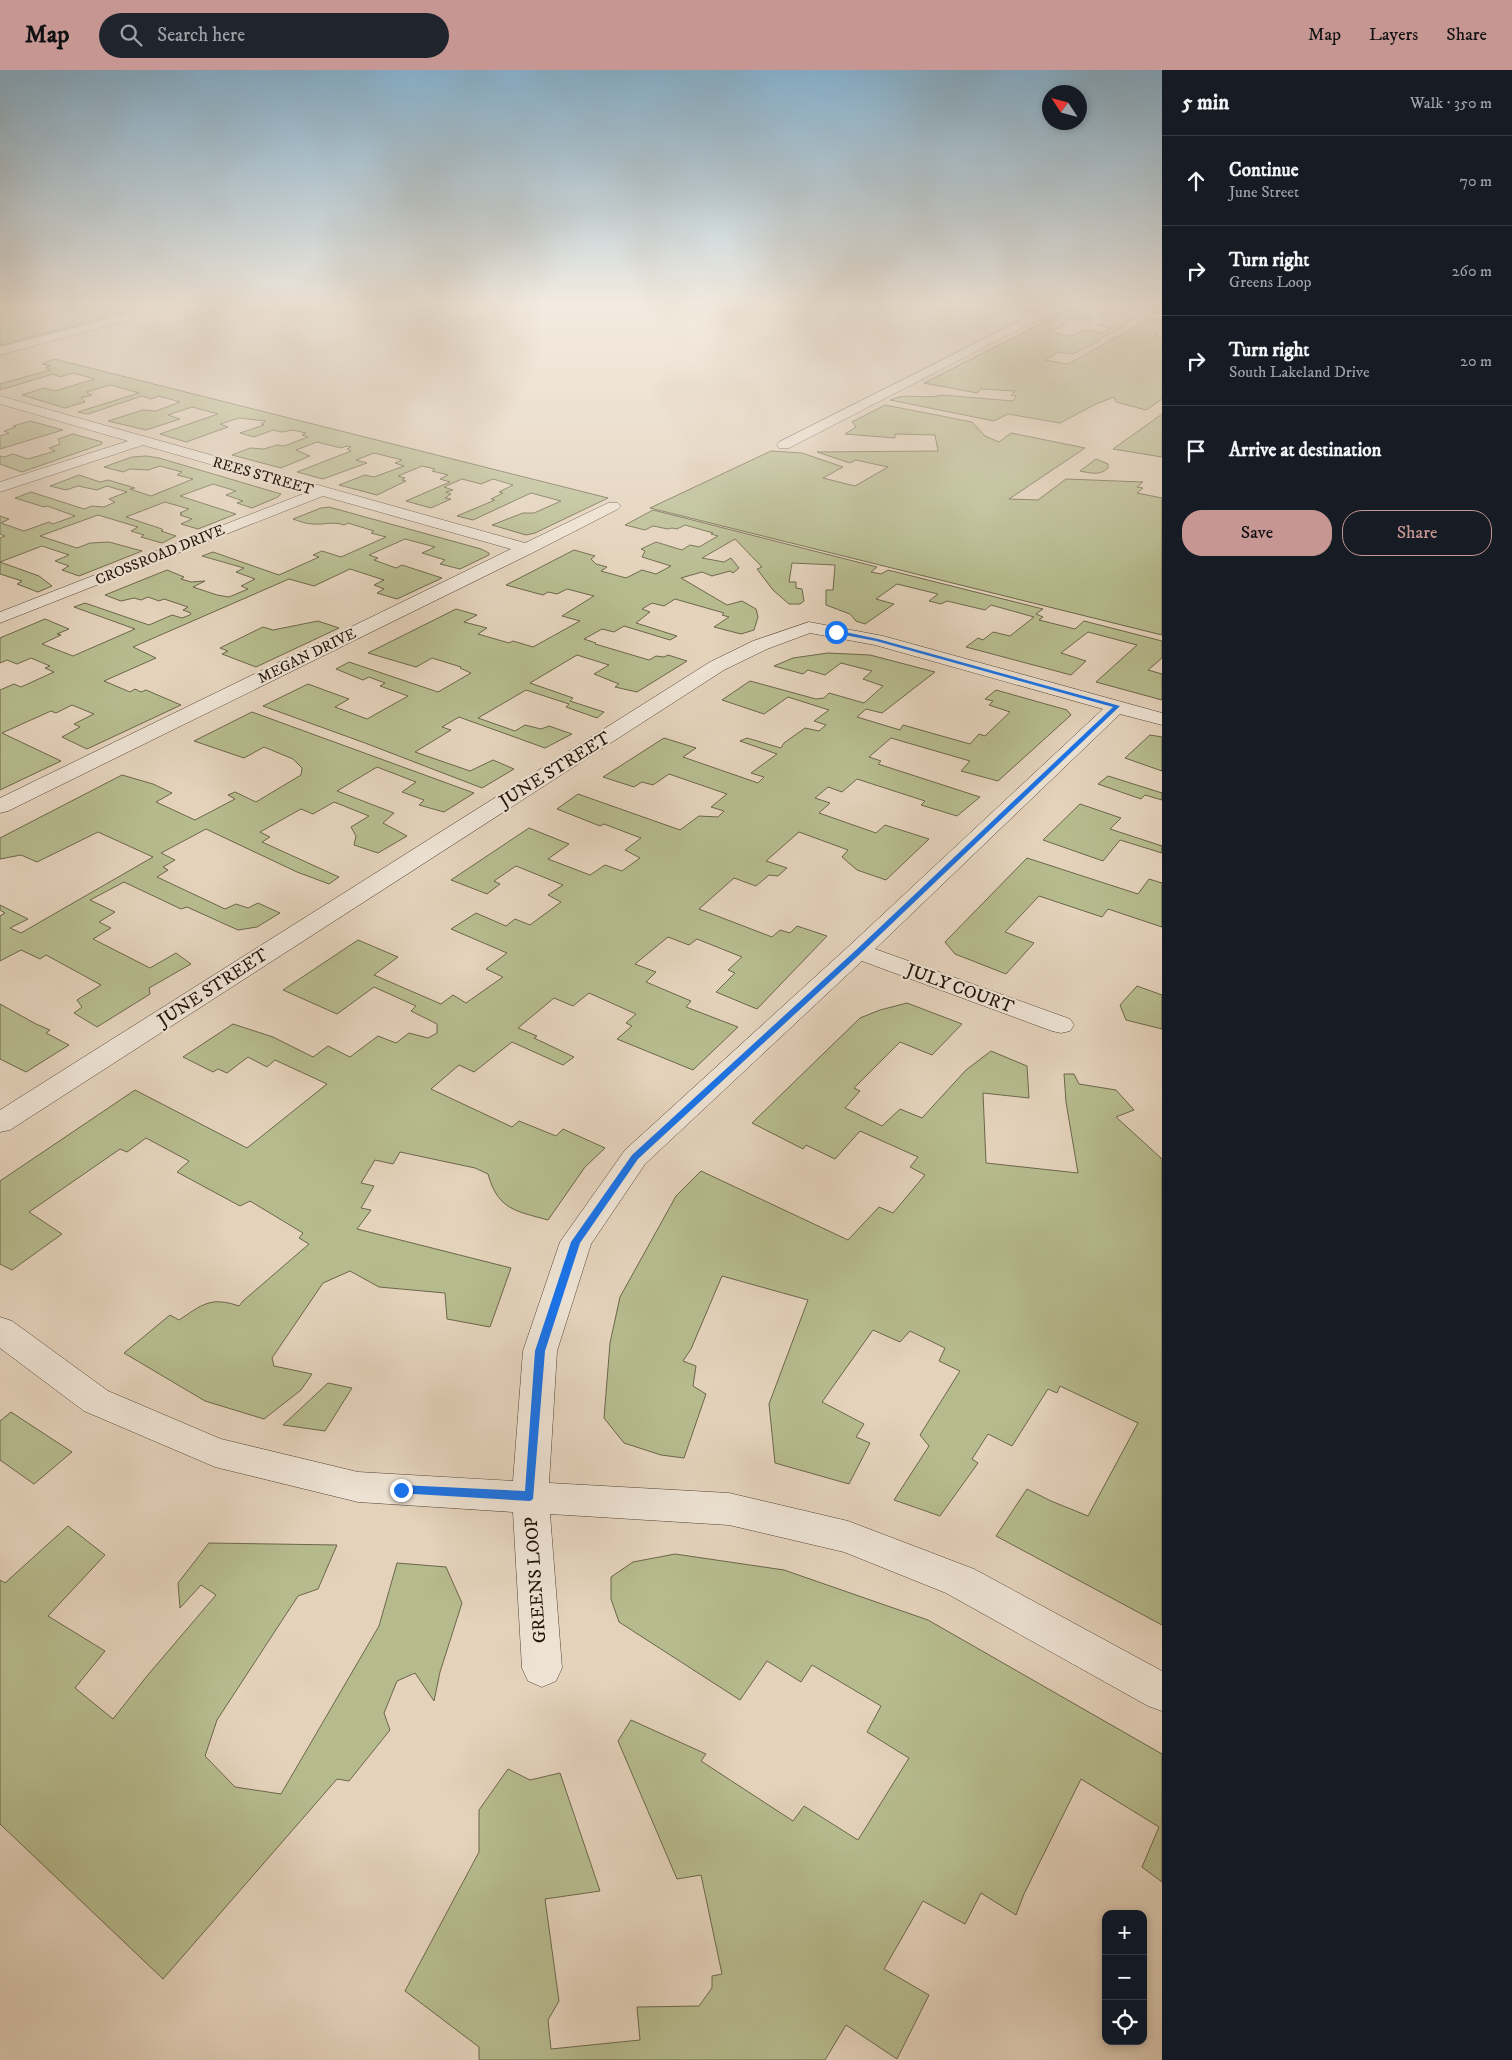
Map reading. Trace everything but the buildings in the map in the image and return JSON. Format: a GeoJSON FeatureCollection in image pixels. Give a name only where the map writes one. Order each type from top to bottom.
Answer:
{"type":"FeatureCollection","features":[{"type":"Feature","properties":{"kind":"street"},"geometry":{"type":"LineString","coordinates":[[784,445],[881,396]]}},
{"type":"Feature","properties":{"kind":"street","name":"REES STREET"},"geometry":{"type":"LineString","coordinates":[[0,400],[320,492],[528,549]]}},
{"type":"Feature","properties":{"kind":"street"},"geometry":{"type":"LineString","coordinates":[[0,487],[141,441]]}},
{"type":"Feature","properties":{"kind":"street","name":"CROSSROAD DRIVE"},"geometry":{"type":"LineString","coordinates":[[0,618],[320,492]]}},
{"type":"Feature","properties":{"kind":"street","name":"MEGAN DRIVE"},"geometry":{"type":"LineString","coordinates":[[0,806],[613,506]]}},
{"type":"Feature","properties":{"kind":"street","name":"JUNE STREET"},"geometry":{"type":"LineString","coordinates":[[0,1123],[717,666],[760,645],[809,627],[876,640],[1162,719]]}},
{"type":"Feature","properties":{"kind":"street","name":"GREENS LOOP"},"geometry":{"type":"LineString","coordinates":[[542,1668],[530,1496],[540,1351],[576,1242],[635,1157],[858,951],[1117,706]]}},
{"type":"Feature","properties":{"kind":"street","name":"JULY COURT"},"geometry":{"type":"LineString","coordinates":[[858,951],[1061,1025]]}},
{"type":"Feature","properties":{"kind":"street"},"geometry":{"type":"LineString","coordinates":[[0,1330],[96,1401],[216,1452],[358,1487],[729,1509],[848,1537],[960,1581],[1162,1692]]}},
{"type":"Feature","properties":{"kind":"green space"},"geometry":{"type":"Polygon","coordinates":[[[25,396],[89,396],[81,398],[85,402],[65,408],[25,396]]]}},
{"type":"Feature","properties":{"kind":"green space"},"geometry":{"type":"Polygon","coordinates":[[[130,396],[201,396],[608,498],[535,533],[526,535],[492,525],[523,513],[534,513],[561,501],[531,493],[473,520],[457,516],[495,500],[491,499],[503,493],[499,492],[513,485],[493,479],[481,484],[462,479],[444,487],[453,490],[446,492],[451,494],[445,498],[451,499],[431,508],[406,501],[450,482],[440,479],[448,475],[432,471],[435,469],[422,466],[398,476],[405,478],[402,480],[406,481],[377,495],[339,485],[365,475],[374,477],[404,466],[395,463],[402,460],[374,453],[356,460],[367,463],[323,479],[297,472],[351,451],[347,449],[351,447],[341,448],[317,442],[296,450],[310,456],[281,468],[232,455],[250,448],[264,449],[277,445],[284,446],[308,437],[302,435],[306,433],[293,430],[282,432],[273,430],[254,437],[240,433],[264,425],[261,424],[266,421],[239,418],[220,424],[228,427],[186,442],[160,434],[218,414],[192,407],[168,415],[180,419],[146,430],[108,421],[143,410],[156,411],[180,402],[159,396],[151,399],[142,396],[88,414],[78,412],[130,396]]]}},
{"type":"Feature","properties":{"kind":"green space"},"geometry":{"type":"Polygon","coordinates":[[[909,396],[952,396],[1013,401],[1016,396],[1162,396],[1162,399],[1146,410],[1116,402],[1114,397],[1096,404],[1060,423],[1008,414],[994,421],[890,400],[909,396]]]}},
{"type":"Feature","properties":{"kind":"green space"},"geometry":{"type":"Polygon","coordinates":[[[885,405],[972,422],[985,436],[999,442],[1011,433],[1085,448],[1009,499],[1038,500],[1066,479],[1143,482],[1137,487],[1143,488],[1137,493],[1162,498],[1162,635],[650,508],[771,451],[802,453],[843,467],[823,478],[855,486],[888,467],[856,460],[850,463],[817,452],[938,451],[935,435],[895,434],[895,438],[845,434],[856,427],[852,422],[885,405]]]}},
{"type":"Feature","properties":{"kind":"green space"},"geometry":{"type":"Polygon","coordinates":[[[1162,414],[1162,457],[1113,449],[1162,414]]]}},
{"type":"Feature","properties":{"kind":"green space"},"geometry":{"type":"Polygon","coordinates":[[[30,421],[63,430],[0,449],[0,436],[9,433],[4,431],[30,421]]]}},
{"type":"Feature","properties":{"kind":"green space"},"geometry":{"type":"Polygon","coordinates":[[[73,434],[102,442],[102,444],[22,472],[0,464],[0,456],[4,457],[13,454],[28,459],[55,451],[49,448],[60,444],[58,439],[73,434]]]}},
{"type":"Feature","properties":{"kind":"green space"},"geometry":{"type":"Polygon","coordinates":[[[146,456],[159,458],[281,494],[252,508],[237,503],[243,501],[226,495],[236,491],[213,484],[180,496],[236,514],[198,529],[181,524],[192,519],[180,515],[182,514],[180,513],[189,509],[165,502],[126,517],[162,529],[161,531],[176,536],[162,543],[141,537],[144,535],[131,531],[138,527],[98,515],[40,536],[77,548],[90,543],[109,542],[142,551],[79,576],[62,570],[69,566],[55,561],[69,555],[42,546],[0,562],[0,538],[5,536],[0,534],[0,516],[9,519],[1,523],[24,531],[49,522],[53,524],[75,516],[47,506],[44,507],[15,498],[31,492],[84,509],[92,506],[104,507],[115,502],[109,499],[127,492],[107,486],[97,490],[78,486],[66,490],[50,486],[79,475],[100,482],[108,480],[135,488],[130,489],[151,496],[193,479],[177,475],[182,472],[160,466],[148,470],[130,469],[123,472],[104,467],[132,457],[146,456]]]}},
{"type":"Feature","properties":{"kind":"green space"},"geometry":{"type":"Polygon","coordinates":[[[1096,459],[1108,464],[1108,468],[1105,471],[1091,473],[1080,471],[1096,459]]]}},
{"type":"Feature","properties":{"kind":"green space"},"geometry":{"type":"Polygon","coordinates":[[[329,507],[481,549],[489,553],[489,555],[460,569],[440,564],[445,560],[422,553],[435,547],[405,539],[369,555],[378,558],[374,560],[396,568],[402,565],[442,578],[397,599],[377,593],[384,589],[374,585],[384,580],[350,569],[314,586],[289,579],[133,647],[156,658],[104,681],[130,692],[135,689],[141,692],[146,690],[181,705],[87,749],[62,737],[80,727],[74,724],[94,714],[72,705],[56,713],[51,711],[2,733],[61,761],[0,790],[0,690],[14,684],[21,687],[54,672],[45,668],[50,666],[31,658],[17,664],[7,660],[0,663],[0,638],[45,619],[69,629],[42,644],[73,656],[135,629],[74,607],[85,603],[149,625],[172,615],[182,618],[191,613],[183,610],[188,607],[164,599],[159,601],[148,597],[141,600],[134,598],[121,601],[105,595],[167,570],[184,577],[181,579],[191,582],[205,581],[193,587],[229,597],[248,589],[241,586],[255,579],[236,572],[244,568],[202,556],[213,552],[279,575],[319,557],[313,555],[322,551],[341,557],[386,537],[348,523],[344,525],[336,523],[310,524],[293,519],[321,508],[329,507]]]}},
{"type":"Feature","properties":{"kind":"green space"},"geometry":{"type":"Polygon","coordinates":[[[653,510],[877,567],[871,572],[881,574],[888,570],[1043,609],[1036,614],[1043,617],[1039,620],[1075,629],[1084,621],[1162,641],[1162,658],[1148,670],[1162,674],[1162,700],[1096,682],[1137,645],[1088,632],[1061,653],[1086,661],[1071,675],[966,647],[978,638],[983,640],[993,632],[1010,636],[1034,617],[991,605],[985,610],[947,601],[941,604],[929,601],[938,594],[897,584],[876,599],[894,604],[865,624],[856,621],[850,614],[826,605],[826,590],[833,590],[835,565],[792,563],[789,582],[796,582],[796,588],[802,589],[804,601],[800,604],[789,604],[773,590],[757,569],[762,567],[735,539],[702,558],[724,562],[731,558],[739,568],[733,573],[730,571],[712,576],[702,572],[681,578],[727,605],[742,601],[756,609],[758,617],[754,630],[741,634],[714,627],[729,617],[722,615],[724,613],[675,599],[664,606],[652,603],[642,609],[650,612],[636,623],[677,636],[670,640],[624,626],[614,632],[602,629],[584,639],[649,660],[656,656],[664,657],[668,655],[687,661],[637,692],[615,687],[619,684],[594,674],[609,665],[577,655],[530,683],[573,698],[570,701],[604,712],[597,718],[566,707],[569,704],[526,690],[478,718],[515,731],[525,725],[541,729],[549,726],[572,734],[545,748],[459,717],[442,727],[451,730],[415,752],[470,771],[493,760],[514,769],[482,788],[263,706],[308,684],[349,699],[335,707],[367,719],[408,696],[380,686],[385,683],[369,677],[363,680],[336,669],[349,662],[438,692],[471,673],[461,667],[432,658],[416,667],[368,653],[456,609],[477,615],[464,622],[487,628],[478,634],[509,643],[513,641],[533,647],[580,621],[562,616],[594,596],[567,589],[557,594],[548,592],[543,595],[506,585],[574,550],[595,556],[591,559],[596,564],[607,567],[601,571],[626,578],[642,570],[656,574],[671,566],[642,557],[645,551],[641,549],[656,542],[682,550],[690,545],[699,547],[718,536],[685,525],[677,529],[653,526],[645,530],[625,525],[653,510]]]}},
{"type":"Feature","properties":{"kind":"green space"},"geometry":{"type":"Polygon","coordinates":[[[0,562],[39,576],[52,586],[38,592],[17,584],[22,581],[0,574],[0,562]]]}},
{"type":"Feature","properties":{"kind":"green space"},"geometry":{"type":"Polygon","coordinates":[[[318,621],[339,628],[256,667],[222,654],[228,651],[220,648],[263,627],[273,630],[318,621]]]}},
{"type":"Feature","properties":{"kind":"green space"},"geometry":{"type":"Polygon","coordinates":[[[828,653],[870,655],[935,672],[882,713],[866,709],[857,717],[900,730],[903,725],[970,744],[979,734],[985,736],[1010,712],[989,705],[993,701],[985,699],[996,690],[1067,710],[1071,715],[998,781],[961,771],[970,761],[891,738],[869,757],[881,761],[878,764],[980,797],[957,816],[921,805],[925,801],[857,779],[842,792],[828,787],[815,798],[830,803],[819,813],[876,833],[885,825],[929,839],[886,880],[857,870],[842,857],[848,850],[799,832],[766,861],[787,868],[778,876],[769,875],[756,886],[734,878],[699,909],[772,937],[780,930],[790,933],[797,926],[827,936],[757,1009],[716,992],[735,973],[728,970],[742,957],[697,939],[689,945],[668,937],[635,964],[656,972],[646,982],[691,1001],[686,1007],[738,1027],[693,1070],[617,1039],[632,1026],[626,1023],[636,1014],[589,993],[573,1006],[554,998],[518,1028],[537,1036],[534,1038],[574,1057],[563,1065],[512,1042],[474,1072],[459,1065],[431,1089],[512,1127],[519,1121],[556,1136],[563,1129],[605,1148],[585,1167],[548,1220],[510,1207],[497,1195],[488,1174],[475,1168],[400,1152],[393,1164],[375,1160],[361,1183],[374,1186],[361,1208],[371,1210],[357,1229],[511,1268],[490,1327],[447,1319],[445,1293],[379,1287],[350,1271],[323,1283],[272,1358],[274,1366],[312,1374],[301,1390],[264,1419],[205,1401],[124,1353],[170,1315],[179,1320],[200,1306],[213,1302],[239,1306],[309,1244],[299,1238],[303,1233],[250,1201],[240,1206],[177,1172],[189,1161],[146,1138],[127,1152],[120,1149],[29,1212],[62,1234],[12,1270],[0,1264],[0,1181],[135,1090],[247,1148],[327,1084],[275,1060],[267,1067],[248,1057],[227,1073],[218,1069],[213,1072],[183,1057],[233,1024],[273,1037],[313,1057],[328,1046],[350,1057],[378,1036],[396,1043],[409,1033],[428,1038],[437,1033],[437,1024],[411,1011],[416,1006],[374,987],[337,1014],[283,990],[358,940],[398,957],[374,975],[441,1004],[453,995],[466,1003],[503,977],[486,969],[507,953],[451,929],[476,913],[506,926],[515,919],[530,925],[561,902],[548,895],[563,885],[516,866],[494,881],[500,884],[487,894],[451,880],[529,828],[569,844],[548,859],[590,875],[605,865],[622,871],[640,858],[625,850],[641,838],[604,824],[600,826],[557,809],[578,794],[680,830],[699,816],[718,817],[724,811],[711,807],[727,794],[669,774],[653,785],[642,782],[634,787],[603,777],[664,738],[696,748],[683,757],[758,783],[764,777],[751,773],[777,754],[740,741],[747,738],[781,748],[784,743],[805,728],[819,731],[826,725],[814,721],[829,710],[788,697],[764,714],[722,700],[750,681],[816,699],[824,698],[829,693],[864,703],[883,686],[863,679],[872,671],[841,663],[825,675],[808,670],[803,674],[774,666],[793,658],[828,653]]]}},
{"type":"Feature","properties":{"kind":"green space"},"geometry":{"type":"Polygon","coordinates":[[[252,712],[474,793],[444,812],[419,805],[424,800],[402,792],[416,782],[377,767],[337,791],[394,813],[383,823],[407,836],[378,853],[354,845],[356,836],[351,827],[369,816],[334,802],[313,814],[301,809],[260,832],[270,837],[262,842],[339,877],[329,884],[297,872],[206,829],[161,853],[175,860],[163,867],[168,870],[157,877],[225,909],[236,904],[248,908],[258,903],[280,913],[257,927],[238,930],[187,907],[181,909],[124,882],[90,900],[115,912],[99,922],[111,928],[93,939],[150,968],[176,953],[191,964],[149,988],[150,994],[97,1027],[74,1013],[82,1007],[77,1000],[101,985],[46,955],[40,959],[21,950],[0,961],[0,916],[5,913],[0,910],[0,905],[28,919],[10,928],[21,933],[153,857],[98,832],[37,862],[21,855],[0,859],[0,838],[122,775],[153,784],[172,793],[156,802],[195,820],[235,799],[228,795],[235,792],[256,802],[301,775],[302,768],[293,759],[264,747],[244,758],[194,741],[252,712]]]}},
{"type":"Feature","properties":{"kind":"green space"},"geometry":{"type":"Polygon","coordinates":[[[1150,735],[1162,737],[1162,771],[1125,758],[1150,735]]]}},
{"type":"Feature","properties":{"kind":"green space"},"geometry":{"type":"Polygon","coordinates":[[[1108,776],[1162,793],[1162,800],[1145,795],[1141,799],[1098,784],[1108,776]]]}},
{"type":"Feature","properties":{"kind":"green space"},"geometry":{"type":"Polygon","coordinates":[[[1080,804],[1121,818],[1110,829],[1162,846],[1162,853],[1120,840],[1103,861],[1043,840],[1080,804]]]}},
{"type":"Feature","properties":{"kind":"green space"},"geometry":{"type":"Polygon","coordinates":[[[1027,858],[1138,894],[1149,879],[1162,883],[1162,927],[1108,909],[1102,917],[1039,896],[1005,932],[1034,943],[1006,974],[955,954],[945,942],[1027,858]]]}},
{"type":"Feature","properties":{"kind":"green space"},"geometry":{"type":"Polygon","coordinates":[[[1137,986],[1162,995],[1162,1029],[1126,1020],[1120,1005],[1137,986]]]}},
{"type":"Feature","properties":{"kind":"green space"},"geometry":{"type":"Polygon","coordinates":[[[907,1003],[962,1024],[932,1055],[900,1042],[854,1088],[860,1091],[845,1108],[882,1126],[900,1109],[922,1118],[966,1070],[991,1051],[1027,1066],[1029,1098],[983,1093],[986,1163],[1078,1173],[1066,1102],[1064,1074],[1074,1074],[1079,1084],[1116,1090],[1134,1110],[1116,1117],[1162,1159],[1162,1625],[996,1536],[1027,1489],[1088,1516],[1138,1423],[1060,1386],[1057,1393],[1048,1389],[1012,1446],[988,1434],[972,1459],[978,1463],[940,1516],[894,1500],[929,1446],[920,1435],[960,1371],[939,1361],[945,1348],[910,1331],[900,1342],[873,1330],[822,1402],[864,1424],[856,1437],[870,1443],[849,1484],[775,1463],[769,1404],[808,1300],[722,1276],[691,1349],[683,1361],[696,1366],[693,1386],[706,1394],[684,1458],[661,1455],[624,1443],[604,1418],[610,1343],[620,1297],[676,1196],[701,1171],[848,1240],[879,1207],[893,1213],[925,1175],[910,1167],[918,1157],[860,1131],[835,1159],[806,1145],[803,1149],[752,1123],[860,1018],[880,1010],[907,1003]]]}},
{"type":"Feature","properties":{"kind":"green space"},"geometry":{"type":"Polygon","coordinates":[[[0,1004],[50,1030],[46,1033],[69,1045],[26,1072],[0,1059],[0,1004]]]}},
{"type":"Feature","properties":{"kind":"green space"},"geometry":{"type":"Polygon","coordinates":[[[328,1383],[352,1388],[325,1431],[283,1425],[328,1383]]]}},
{"type":"Feature","properties":{"kind":"green space"},"geometry":{"type":"Polygon","coordinates":[[[11,1412],[72,1452],[34,1484],[0,1460],[0,1421],[11,1412]]]}},
{"type":"Feature","properties":{"kind":"green space"},"geometry":{"type":"Polygon","coordinates":[[[68,1526],[105,1555],[48,1616],[105,1651],[75,1688],[113,1719],[216,1595],[201,1585],[180,1608],[178,1583],[209,1543],[337,1545],[318,1589],[298,1596],[217,1720],[205,1756],[235,1787],[281,1794],[379,1626],[397,1563],[446,1567],[462,1603],[440,1672],[434,1701],[415,1673],[397,1681],[384,1713],[390,1730],[349,1781],[337,1779],[163,1979],[0,1824],[0,1580],[5,1583],[68,1526]]]}},
{"type":"Feature","properties":{"kind":"green space"},"geometry":{"type":"Polygon","coordinates":[[[675,1554],[784,1570],[928,1620],[1162,1754],[1162,1882],[1142,1867],[1159,1827],[1081,1779],[1024,1894],[1016,1915],[981,1893],[965,1924],[923,1901],[884,1969],[929,1995],[897,2059],[846,2025],[825,2060],[479,2060],[479,2047],[405,1991],[479,1852],[479,1810],[508,1769],[530,1780],[560,1773],[600,1891],[545,1899],[559,2001],[548,2020],[551,2049],[640,2040],[637,2007],[699,2006],[712,1988],[712,1976],[722,1974],[701,1875],[677,1879],[618,1741],[631,1720],[706,1754],[701,1761],[793,1821],[804,1806],[858,1840],[909,1758],[867,1732],[881,1706],[812,1665],[801,1682],[767,1661],[740,1700],[619,1622],[611,1599],[611,1577],[633,1562],[675,1554]]]}},
{"type":"Feature","properties":{"kind":"route"},"geometry":{"type":"LineString","coordinates":[[401,1490],[530,1496],[540,1351],[576,1242],[635,1157],[772,1032],[1117,706],[876,640],[836,632]]}}]}
